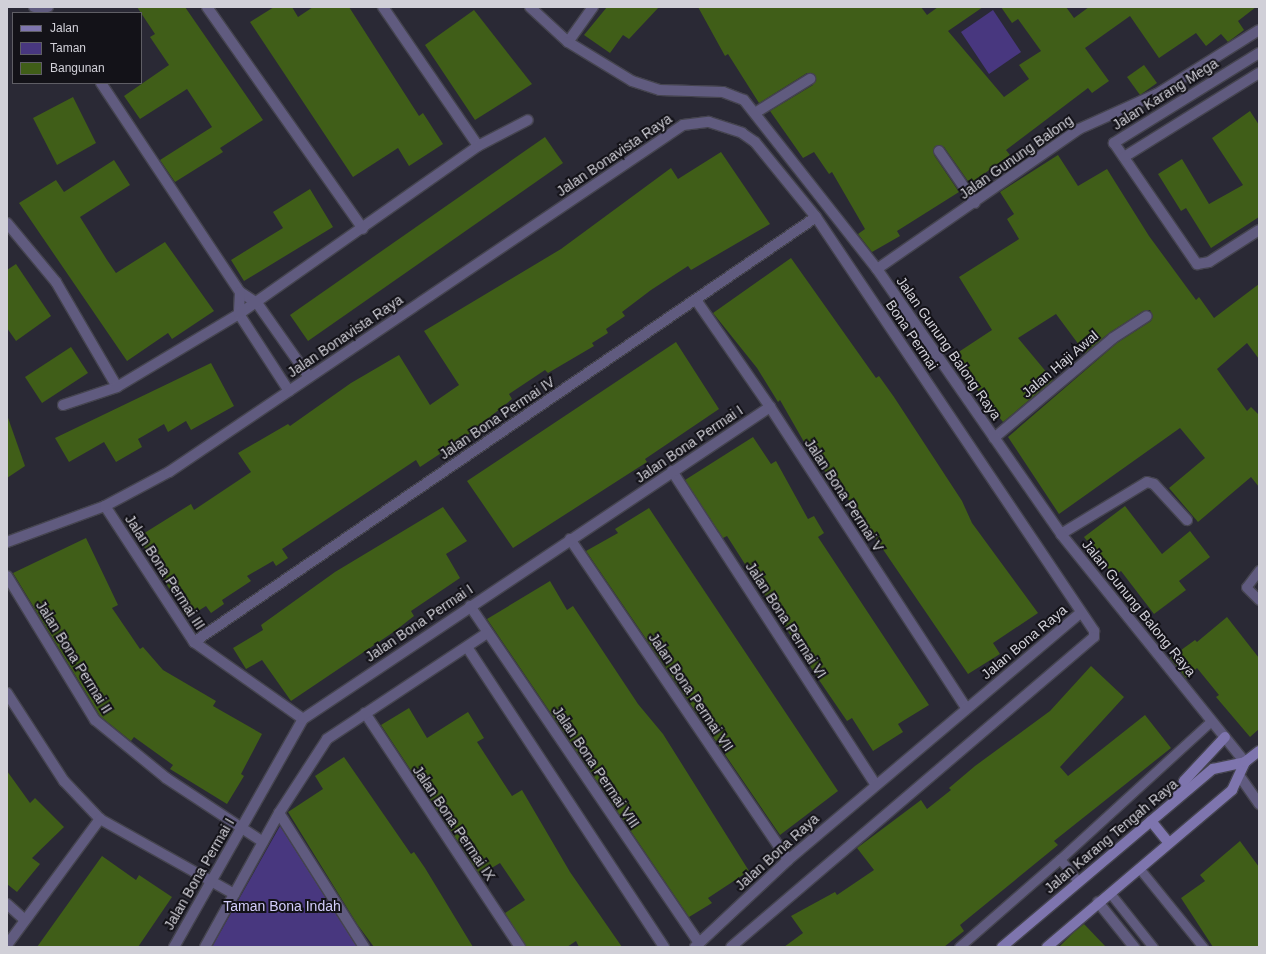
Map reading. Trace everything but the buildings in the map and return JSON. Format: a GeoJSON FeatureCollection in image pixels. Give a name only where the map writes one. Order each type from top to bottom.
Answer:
{"type":"FeatureCollection","features":[{"type":"Feature","properties":{"kind":"main road"},"geometry":{"type":"LineString","coordinates":[[1175,801],[1184,781],[1224,737]]}},
{"type":"Feature","properties":{"kind":"main road","name":"Jalan Karang Tengah Raya"},"geometry":{"type":"LineString","coordinates":[[1002,947],[1078,881],[1213,769],[1245,762],[1259,751]]}},
{"type":"Feature","properties":{"kind":"main road"},"geometry":{"type":"LineString","coordinates":[[1047,947],[1098,902],[1232,790],[1241,778],[1245,762]]}},
{"type":"Feature","properties":{"kind":"main road"},"geometry":{"type":"LineString","coordinates":[[1151,821],[1169,843]]}},
{"type":"Feature","properties":{"kind":"street"},"geometry":{"type":"LineString","coordinates":[[34,7],[49,7]]}},
{"type":"Feature","properties":{"kind":"street"},"geometry":{"type":"LineString","coordinates":[[207,7],[363,229]]}},
{"type":"Feature","properties":{"kind":"street"},"geometry":{"type":"LineString","coordinates":[[383,7],[478,146]]}},
{"type":"Feature","properties":{"kind":"street","name":"Jalan Gunung Balong Raya"},"geometry":{"type":"LineString","coordinates":[[530,7],[568,42],[632,80],[660,90],[723,92],[744,100],[877,269],[1062,534],[1245,762]]}},
{"type":"Feature","properties":{"kind":"street"},"geometry":{"type":"LineString","coordinates":[[568,42],[593,7]]}},
{"type":"Feature","properties":{"kind":"street","name":"Jalan Gunung Balong"},"geometry":{"type":"LineString","coordinates":[[877,269],[975,204],[1079,129],[1157,94],[1259,30]]}},
{"type":"Feature","properties":{"kind":"street","name":"Jalan Karang Mega"},"geometry":{"type":"LineString","coordinates":[[1124,157],[1115,141],[1259,53]]}},
{"type":"Feature","properties":{"kind":"street"},"geometry":{"type":"LineString","coordinates":[[1259,74],[1124,157],[1197,264],[1209,262],[1259,230]]}},
{"type":"Feature","properties":{"kind":"street"},"geometry":{"type":"LineString","coordinates":[[755,113],[810,79]]}},
{"type":"Feature","properties":{"kind":"street"},"geometry":{"type":"LineString","coordinates":[[102,84],[240,292],[257,303],[309,377]]}},
{"type":"Feature","properties":{"kind":"street"},"geometry":{"type":"LineString","coordinates":[[63,405],[117,387],[257,303],[478,146],[528,120]]}},
{"type":"Feature","properties":{"kind":"street","name":"Bona Permai"},"geometry":{"type":"LineString","coordinates":[[683,125],[720,125],[755,142],[816,217],[1080,613]]}},
{"type":"Feature","properties":{"kind":"street","name":"Jalan Bonavista Raya"},"geometry":{"type":"LineString","coordinates":[[7,542],[106,506],[169,472],[683,125]]}},
{"type":"Feature","properties":{"kind":"street"},"geometry":{"type":"LineString","coordinates":[[939,151],[975,204]]}},
{"type":"Feature","properties":{"kind":"street","name":"Jalan Bona Permai IV"},"geometry":{"type":"LineString","coordinates":[[194,642],[816,217]]}},
{"type":"Feature","properties":{"kind":"street"},"geometry":{"type":"LineString","coordinates":[[7,223],[56,282],[117,387]]}},
{"type":"Feature","properties":{"kind":"street"},"geometry":{"type":"LineString","coordinates":[[240,292],[239,314],[289,391]]}},
{"type":"Feature","properties":{"kind":"street","name":"Jalan Bona Permai V"},"geometry":{"type":"LineString","coordinates":[[696,300],[770,407],[966,708]]}},
{"type":"Feature","properties":{"kind":"street","name":"Jalan Haji Awal"},"geometry":{"type":"LineString","coordinates":[[994,438],[1113,338],[1147,316]]}},
{"type":"Feature","properties":{"kind":"street","name":"Jalan Bona Permai I"},"geometry":{"type":"LineString","coordinates":[[174,947],[303,719],[570,539],[770,407]]}},
{"type":"Feature","properties":{"kind":"street","name":"Jalan Bona Permai VI"},"geometry":{"type":"LineString","coordinates":[[672,471],[876,784]]}},
{"type":"Feature","properties":{"kind":"street"},"geometry":{"type":"LineString","coordinates":[[1062,534],[1147,482],[1154,484],[1187,520]]}},
{"type":"Feature","properties":{"kind":"street","name":"Jalan Bona Permai III"},"geometry":{"type":"LineString","coordinates":[[106,506],[194,642],[303,719]]}},
{"type":"Feature","properties":{"kind":"street","name":"Jalan Bona Permai VII"},"geometry":{"type":"LineString","coordinates":[[570,539],[788,860]]}},
{"type":"Feature","properties":{"kind":"street","name":"Jalan Bona Permai II"},"geometry":{"type":"LineString","coordinates":[[7,576],[95,720],[166,778],[263,842]]}},
{"type":"Feature","properties":{"kind":"street","name":"Jalan Bona Permai VIII"},"geometry":{"type":"LineString","coordinates":[[470,606],[697,945]]}},
{"type":"Feature","properties":{"kind":"street","name":"Jalan Bona Raya"},"geometry":{"type":"LineString","coordinates":[[697,945],[788,860],[1080,613],[1094,631],[1094,638],[731,947]]}},
{"type":"Feature","properties":{"kind":"street"},"geometry":{"type":"LineString","coordinates":[[205,947],[279,813],[327,739],[487,633]]}},
{"type":"Feature","properties":{"kind":"street"},"geometry":{"type":"LineString","coordinates":[[466,647],[664,947]]}},
{"type":"Feature","properties":{"kind":"street"},"geometry":{"type":"LineString","coordinates":[[7,693],[64,781],[100,818],[234,894]]}},
{"type":"Feature","properties":{"kind":"street","name":"Jalan Bona Permai IX"},"geometry":{"type":"LineString","coordinates":[[366,713],[520,947]]}},
{"type":"Feature","properties":{"kind":"street"},"geometry":{"type":"LineString","coordinates":[[1241,778],[1259,804]]}},
{"type":"Feature","properties":{"kind":"street"},"geometry":{"type":"LineString","coordinates":[[279,813],[364,947]]}},
{"type":"Feature","properties":{"kind":"street"},"geometry":{"type":"LineString","coordinates":[[7,945],[100,818]]}},
{"type":"Feature","properties":{"kind":"street"},"geometry":{"type":"LineString","coordinates":[[1098,902],[1134,947]]}},
{"type":"Feature","properties":{"kind":"street"},"geometry":{"type":"LineString","coordinates":[[7,904],[25,920]]}},
{"type":"Feature","properties":{"kind":"lane"},"geometry":{"type":"LineString","coordinates":[[1259,570],[1246,587],[1259,600]]}},
{"type":"Feature","properties":{"kind":"lane"},"geometry":{"type":"LineString","coordinates":[[959,947],[1060,859],[1211,720]]}},
{"type":"Feature","properties":{"kind":"lane"},"geometry":{"type":"LineString","coordinates":[[1060,859],[1078,881]]}},
{"type":"Feature","properties":{"kind":"lane"},"geometry":{"type":"LineString","coordinates":[[1139,868],[1203,947]]}},
{"type":"Feature","properties":{"kind":"lane"},"geometry":{"type":"LineString","coordinates":[[1110,893],[1152,947]]}},
{"type":"Feature","properties":{"kind":"green space"},"geometry":{"type":"Polygon","coordinates":[[[993,10],[1021,52],[989,74],[961,32],[993,10]]]}},
{"type":"Feature","properties":{"kind":"green space","name":"Taman Bona Indah"},"geometry":{"type":"Polygon","coordinates":[[[280,826],[357,947],[212,947],[280,826]]]}}]}
